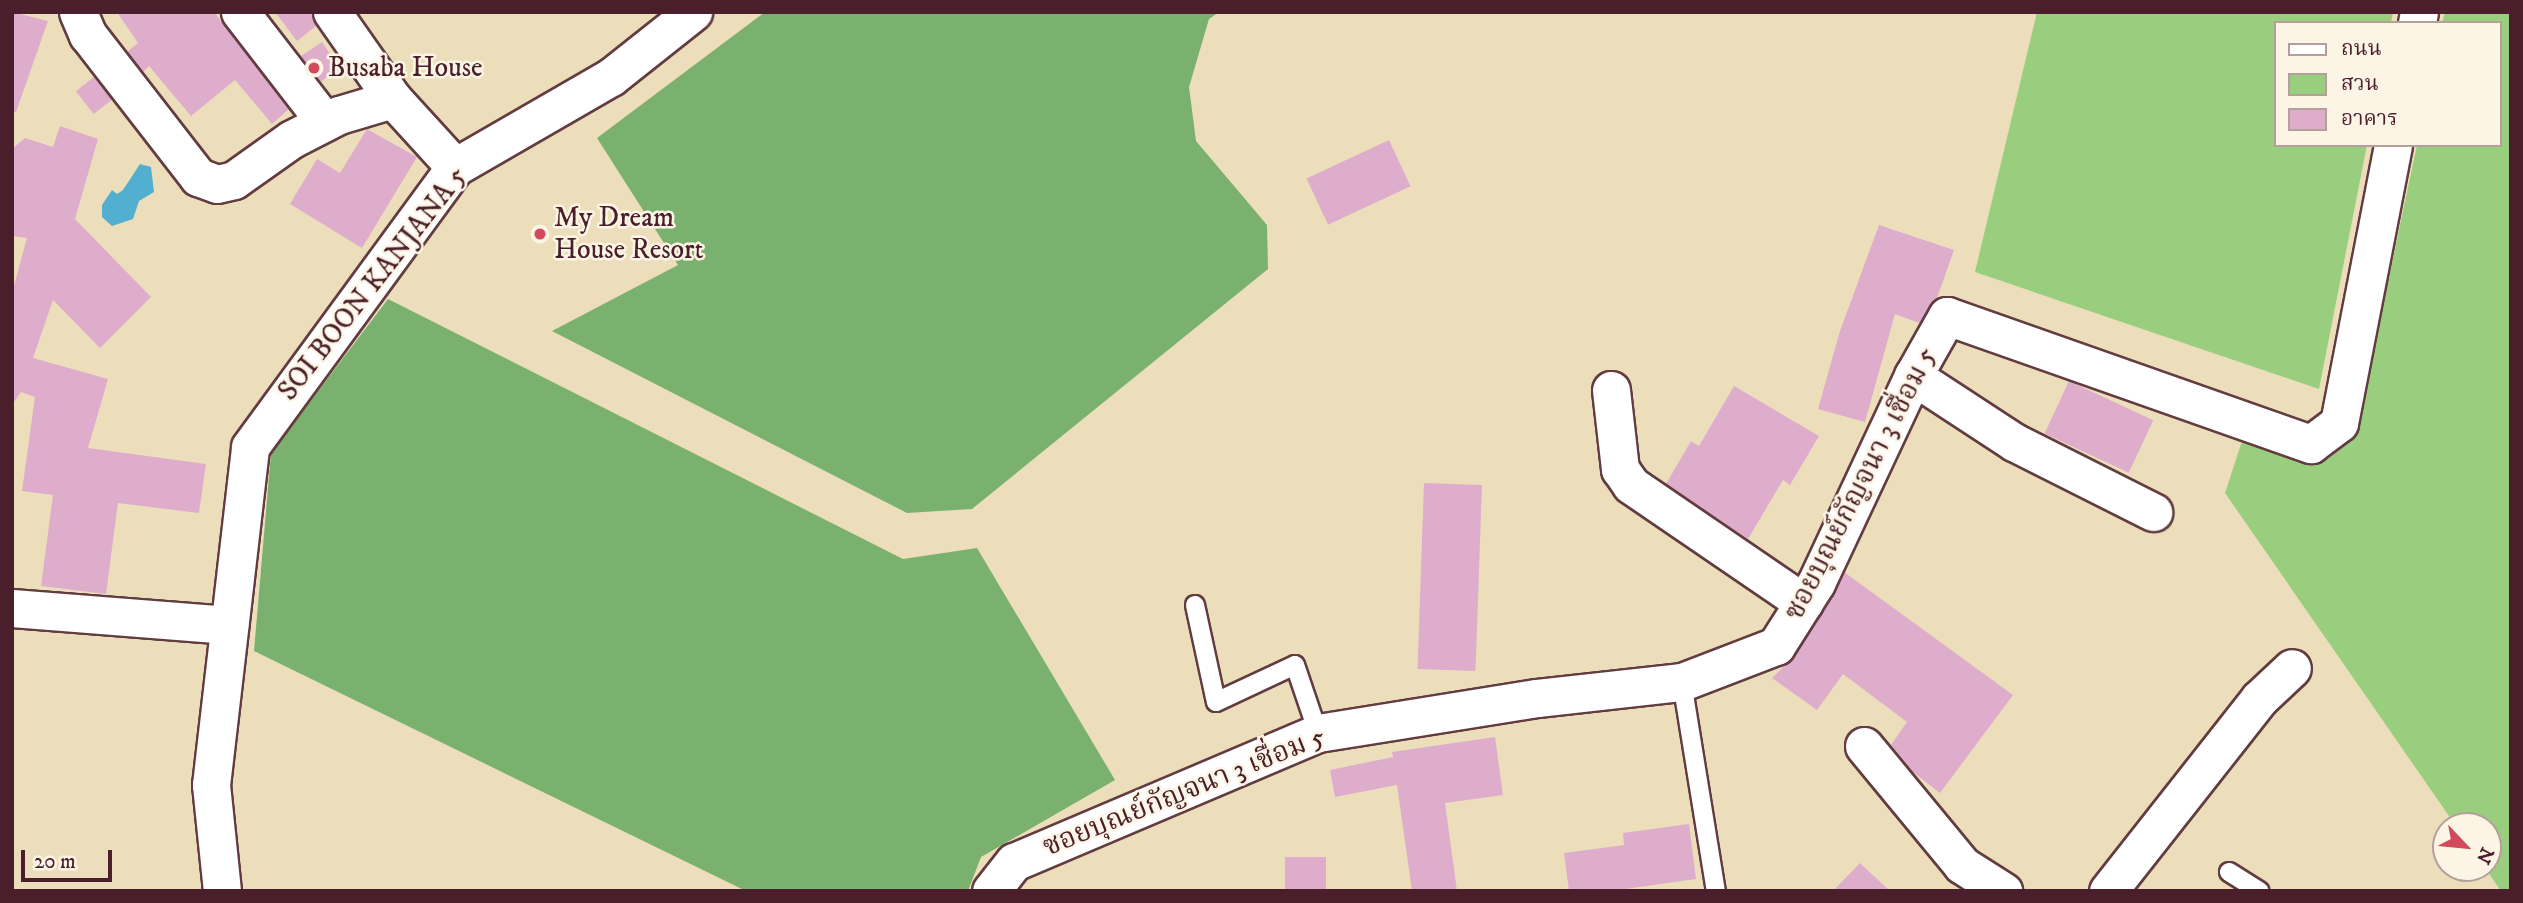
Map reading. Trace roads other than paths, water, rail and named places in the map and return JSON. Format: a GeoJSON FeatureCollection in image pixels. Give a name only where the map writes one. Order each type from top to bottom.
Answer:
{"type":"FeatureCollection","features":[{"type":"Feature","properties":{"kind":"street"},"geometry":{"type":"LineString","coordinates":[[78,12],[88,35],[198,177],[217,184],[234,180],[325,122],[393,99]]}},
{"type":"Feature","properties":{"kind":"street"},"geometry":{"type":"LineString","coordinates":[[240,12],[325,122]]}},
{"type":"Feature","properties":{"kind":"street"},"geometry":{"type":"LineString","coordinates":[[332,12],[393,99],[455,167]]}},
{"type":"Feature","properties":{"kind":"street","name":"SOI BOON KANJANA 5"},"geometry":{"type":"LineString","coordinates":[[222,891],[211,785],[250,447],[455,167],[611,77],[693,12]]}},
{"type":"Feature","properties":{"kind":"street","name":"ซอยบุณย์กัญจนา 3 เชื่อม 5"},"geometry":{"type":"LineString","coordinates":[[991,891],[1014,862],[1318,733],[1536,698],[1682,682],[1776,646],[1804,603],[1913,376],[1947,316],[2311,444],[2339,423],[2393,147]]}},
{"type":"Feature","properties":{"kind":"street"},"geometry":{"type":"LineString","coordinates":[[1913,376],[2014,442],[2153,512]]}},
{"type":"Feature","properties":{"kind":"street"},"geometry":{"type":"LineString","coordinates":[[1611,390],[1620,469],[1631,485],[1804,603]]}},
{"type":"Feature","properties":{"kind":"street"},"geometry":{"type":"LineString","coordinates":[[12,608],[229,625]]}},
{"type":"Feature","properties":{"kind":"street"},"geometry":{"type":"LineString","coordinates":[[2108,891],[2259,699],[2292,668]]}},
{"type":"Feature","properties":{"kind":"street"},"geometry":{"type":"LineString","coordinates":[[1864,746],[1962,865],[2003,891]]}},
{"type":"Feature","properties":{"kind":"lane"},"geometry":{"type":"LineString","coordinates":[[1195,605],[1216,702],[1295,665],[1318,733]]}},
{"type":"Feature","properties":{"kind":"lane"},"geometry":{"type":"LineString","coordinates":[[1682,682],[1716,891]]}},
{"type":"Feature","properties":{"kind":"lane"},"geometry":{"type":"LineString","coordinates":[[2228,872],[2259,891]]}},
{"type":"Feature","properties":{"kind":"water"},"geometry":{"type":"Polygon","coordinates":[[[140,164],[151,167],[154,192],[139,201],[133,219],[112,226],[102,217],[102,205],[112,190],[117,194],[123,190],[140,164]]]}},
{"type":"Feature","properties":{"kind":"place","name":"Busaba House"},"geometry":{"type":"Point","coordinates":[314,68]}},
{"type":"Feature","properties":{"kind":"place","name":"My Dream House Resort"},"geometry":{"type":"Point","coordinates":[540,234]}}]}
